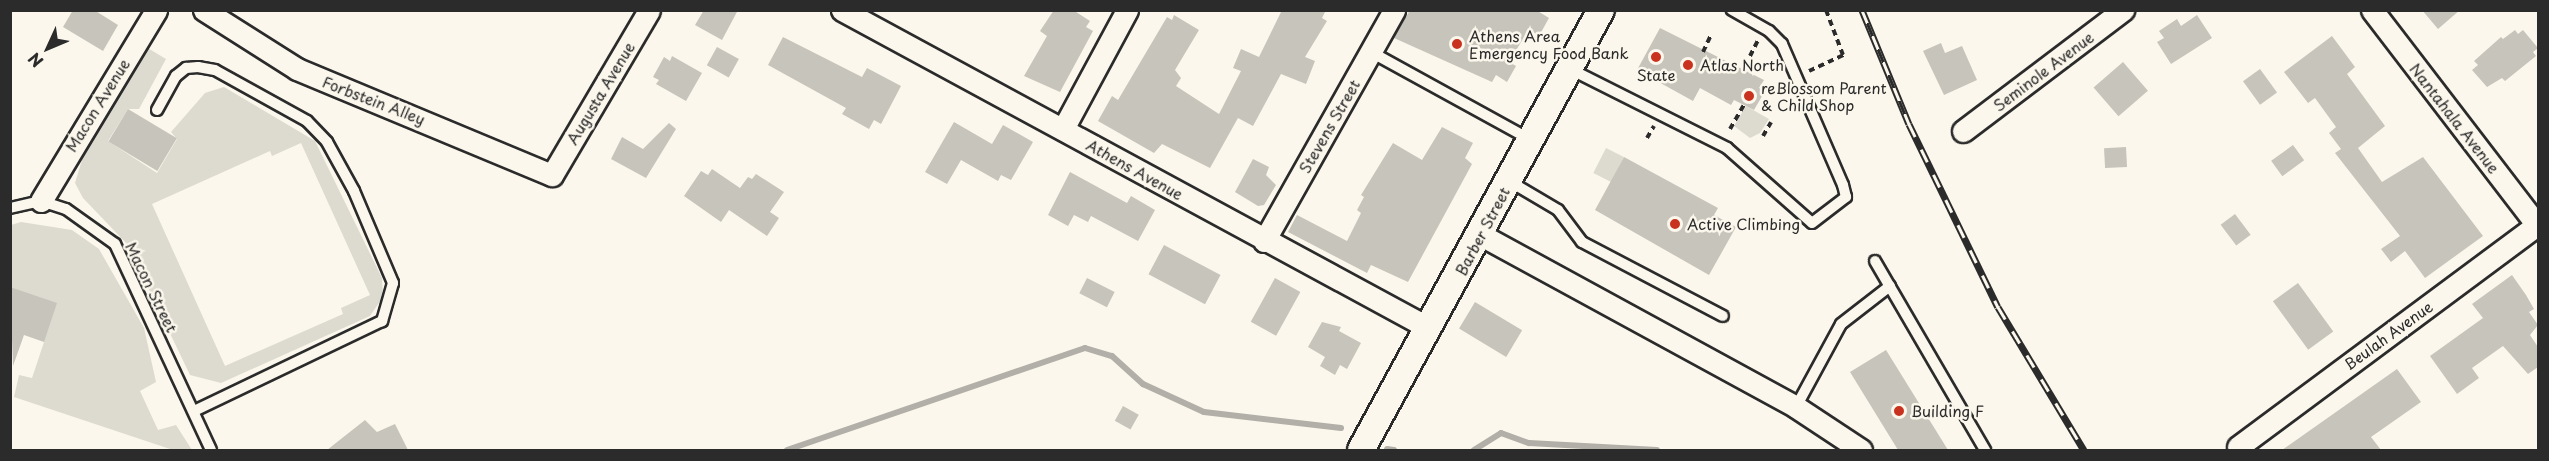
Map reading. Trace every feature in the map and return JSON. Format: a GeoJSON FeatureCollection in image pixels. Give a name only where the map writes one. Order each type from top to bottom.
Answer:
{"type":"FeatureCollection","features":[{"type":"Feature","properties":{"kind":"street","name":"Macon Avenue"},"geometry":{"type":"LineString","coordinates":[[41,201],[156,10]]}},
{"type":"Feature","properties":{"kind":"street","name":"Forbstein Alley"},"geometry":{"type":"LineString","coordinates":[[204,10],[297,69],[552,175]]}},
{"type":"Feature","properties":{"kind":"street","name":"Augusta Avenue"},"geometry":{"type":"LineString","coordinates":[[552,175],[649,10]]}},
{"type":"Feature","properties":{"kind":"street","name":"Athens Avenue"},"geometry":{"type":"LineString","coordinates":[[842,10],[1264,241],[1429,328]]}},
{"type":"Feature","properties":{"kind":"street"},"geometry":{"type":"LineString","coordinates":[[1063,129],[1127,10]]}},
{"type":"Feature","properties":{"kind":"street","name":"Stevens Street"},"geometry":{"type":"LineString","coordinates":[[1264,241],[1394,10]]}},
{"type":"Feature","properties":{"kind":"street","name":"Seminole Avenue"},"geometry":{"type":"LineString","coordinates":[[1963,131],[2123,10]]}},
{"type":"Feature","properties":{"kind":"street","name":"Nantahala Avenue"},"geometry":{"type":"LineString","coordinates":[[2372,10],[2538,225]]}},
{"type":"Feature","properties":{"kind":"street","name":"Barber Street"},"geometry":{"type":"LineString","coordinates":[[1361,450],[1481,235],[1570,69],[1598,11]]}},
{"type":"Feature","properties":{"kind":"street","name":"Beulah Avenue"},"geometry":{"type":"LineString","coordinates":[[2238,447],[2538,225]]}},
{"type":"Feature","properties":{"kind":"street"},"geometry":{"type":"LineString","coordinates":[[1481,235],[1796,407],[1861,450]]}},
{"type":"Feature","properties":{"kind":"lane"},"geometry":{"type":"LineString","coordinates":[[1570,69],[1727,148],[1812,222],[1846,197],[1843,185],[1782,44],[1769,31],[1732,10]]}},
{"type":"Feature","properties":{"kind":"lane"},"geometry":{"type":"LineString","coordinates":[[1371,52],[1532,140]]}},
{"type":"Feature","properties":{"kind":"lane"},"geometry":{"type":"LineString","coordinates":[[157,110],[176,75],[186,68],[198,67],[215,70],[307,121],[327,142],[349,181],[393,283],[382,321],[194,411]]}},
{"type":"Feature","properties":{"kind":"lane"},"geometry":{"type":"LineString","coordinates":[[1509,181],[1558,210],[1582,242],[1723,316]]}},
{"type":"Feature","properties":{"kind":"lane"},"geometry":{"type":"LineString","coordinates":[[10,208],[41,201]]}},
{"type":"Feature","properties":{"kind":"lane","name":"Macon Street"},"geometry":{"type":"LineString","coordinates":[[41,201],[87,221],[116,244],[211,450]]}},
{"type":"Feature","properties":{"kind":"lane"},"geometry":{"type":"LineString","coordinates":[[1875,261],[1986,450]]}},
{"type":"Feature","properties":{"kind":"lane"},"geometry":{"type":"LineString","coordinates":[[1796,407],[1841,324],[1890,286]]}},
{"type":"Feature","properties":{"kind":"path"},"geometry":{"type":"LineString","coordinates":[[1805,72],[1843,55],[1826,10]]}},
{"type":"Feature","properties":{"kind":"path"},"geometry":{"type":"LineString","coordinates":[[1702,52],[1710,37]]}},
{"type":"Feature","properties":{"kind":"path"},"geometry":{"type":"LineString","coordinates":[[1730,129],[1744,105]]}},
{"type":"Feature","properties":{"kind":"path"},"geometry":{"type":"LineString","coordinates":[[1763,136],[1771,122]]}},
{"type":"Feature","properties":{"kind":"path"},"geometry":{"type":"LineString","coordinates":[[1647,138],[1655,124]]}},
{"type":"Feature","properties":{"kind":"shaded area"},"geometry":{"type":"Polygon","coordinates":[[[146,47],[166,59],[139,109],[128,109],[108,141],[157,173],[177,139],[171,132],[205,93],[224,87],[315,141],[382,278],[383,297],[370,316],[221,383],[190,375],[127,244],[83,198],[75,183],[85,150],[146,47]],[[301,143],[272,156],[270,151],[152,204],[225,366],[343,314],[341,308],[370,295],[301,143]]]}},
{"type":"Feature","properties":{"kind":"shaded area"},"geometry":{"type":"Polygon","coordinates":[[[1746,106],[1769,119],[1760,133],[1750,138],[1734,126],[1746,106]]]}},
{"type":"Feature","properties":{"kind":"shaded area"},"geometry":{"type":"Polygon","coordinates":[[[1606,148],[1624,157],[1611,182],[1593,173],[1606,148]]]}},
{"type":"Feature","properties":{"kind":"shaded area"},"geometry":{"type":"Polygon","coordinates":[[[21,222],[72,230],[99,249],[144,328],[156,382],[140,391],[158,430],[176,425],[192,450],[173,450],[14,397],[19,375],[32,378],[44,342],[11,287],[11,225],[21,222]]]}},
{"type":"Feature","properties":{"kind":"building"},"geometry":{"type":"Polygon","coordinates":[[[73,10],[94,10],[118,25],[103,51],[63,27],[73,10]]]}},
{"type":"Feature","properties":{"kind":"building"},"geometry":{"type":"Polygon","coordinates":[[[704,10],[738,10],[722,40],[695,25],[704,10]]]}},
{"type":"Feature","properties":{"kind":"building"},"geometry":{"type":"Polygon","coordinates":[[[1054,10],[1073,10],[1090,21],[1086,27],[1093,31],[1060,92],[1024,76],[1047,36],[1040,31],[1054,10]]]}},
{"type":"Feature","properties":{"kind":"building"},"geometry":{"type":"Polygon","coordinates":[[[1282,10],[1326,10],[1322,18],[1327,21],[1305,57],[1315,61],[1306,84],[1281,74],[1253,126],[1238,118],[1210,168],[1162,144],[1154,153],[1098,121],[1112,96],[1118,100],[1167,17],[1172,20],[1174,15],[1199,30],[1175,70],[1181,78],[1176,86],[1219,114],[1241,71],[1233,68],[1241,49],[1259,57],[1282,10]]]}},
{"type":"Feature","properties":{"kind":"building","name":"Athens Area Emergency Food Bank"},"geometry":{"type":"Polygon","coordinates":[[[1410,10],[1536,10],[1549,18],[1539,36],[1529,29],[1509,62],[1516,66],[1507,82],[1496,75],[1492,82],[1394,38],[1410,10]]]}},
{"type":"Feature","properties":{"kind":"building"},"geometry":{"type":"Polygon","coordinates":[[[2422,10],[2460,10],[2438,29],[2422,10]]]}},
{"type":"Feature","properties":{"kind":"building"},"geometry":{"type":"Polygon","coordinates":[[[2197,15],[2212,38],[2171,64],[2157,42],[2164,38],[2159,31],[2177,19],[2181,26],[2197,15]]]}},
{"type":"Feature","properties":{"kind":"building","name":"Atlas North"},"geometry":{"type":"Polygon","coordinates":[[[1660,28],[1764,80],[1759,88],[1765,91],[1754,110],[1734,100],[1731,105],[1700,88],[1693,101],[1637,70],[1660,28]]]}},
{"type":"Feature","properties":{"kind":"building"},"geometry":{"type":"Polygon","coordinates":[[[2515,30],[2518,34],[2523,30],[2538,48],[2533,52],[2536,56],[2505,81],[2502,78],[2487,87],[2472,70],[2478,65],[2474,61],[2501,37],[2503,39],[2515,30]]]}},
{"type":"Feature","properties":{"kind":"building"},"geometry":{"type":"Polygon","coordinates":[[[2332,36],[2355,67],[2347,74],[2385,126],[2358,148],[2382,182],[2423,157],[2483,236],[2425,278],[2405,251],[2391,262],[2381,249],[2400,236],[2335,153],[2341,149],[2329,133],[2336,127],[2315,98],[2308,103],[2284,72],[2332,36]]]}},
{"type":"Feature","properties":{"kind":"building"},"geometry":{"type":"Polygon","coordinates":[[[783,37],[862,77],[867,68],[901,86],[881,124],[874,120],[869,129],[842,114],[846,108],[768,65],[783,37]]]}},
{"type":"Feature","properties":{"kind":"building"},"geometry":{"type":"Polygon","coordinates":[[[1941,43],[1945,53],[1962,46],[1977,80],[1944,95],[1923,51],[1941,43]]]}},
{"type":"Feature","properties":{"kind":"building"},"geometry":{"type":"Polygon","coordinates":[[[717,47],[739,59],[729,77],[707,65],[717,47]]]}},
{"type":"Feature","properties":{"kind":"building"},"geometry":{"type":"Polygon","coordinates":[[[672,56],[702,73],[686,101],[656,84],[659,80],[653,77],[664,57],[670,61],[672,56]]]}},
{"type":"Feature","properties":{"kind":"building"},"geometry":{"type":"Polygon","coordinates":[[[2123,62],[2148,91],[2118,116],[2094,88],[2123,62]]]}},
{"type":"Feature","properties":{"kind":"building"},"geometry":{"type":"Polygon","coordinates":[[[2260,69],[2277,92],[2260,105],[2243,81],[2260,69]]]}},
{"type":"Feature","properties":{"kind":"building"},"geometry":{"type":"Polygon","coordinates":[[[128,109],[177,138],[157,171],[108,142],[128,109]]]}},
{"type":"Feature","properties":{"kind":"building"},"geometry":{"type":"Polygon","coordinates":[[[954,122],[992,144],[1003,125],[1033,142],[1011,180],[1001,175],[998,181],[961,160],[947,184],[925,172],[954,122]]]}},
{"type":"Feature","properties":{"kind":"building"},"geometry":{"type":"Polygon","coordinates":[[[669,123],[676,129],[646,178],[611,159],[622,137],[643,149],[669,123]]]}},
{"type":"Feature","properties":{"kind":"building"},"geometry":{"type":"Polygon","coordinates":[[[1442,127],[1473,143],[1465,158],[1472,164],[1408,282],[1371,265],[1367,273],[1288,232],[1297,215],[1347,241],[1361,213],[1357,210],[1364,197],[1361,195],[1393,143],[1422,160],[1442,127]]]}},
{"type":"Feature","properties":{"kind":"building"},"geometry":{"type":"Polygon","coordinates":[[[2293,145],[2304,160],[2282,176],[2271,161],[2293,145]]]}},
{"type":"Feature","properties":{"kind":"building"},"geometry":{"type":"Polygon","coordinates":[[[2126,147],[2127,167],[2105,168],[2104,148],[2126,147]]]}},
{"type":"Feature","properties":{"kind":"building","name":"Active Climbing"},"geometry":{"type":"Polygon","coordinates":[[[1624,157],[1718,208],[1714,215],[1736,227],[1709,275],[1595,210],[1624,157]]]}},
{"type":"Feature","properties":{"kind":"building"},"geometry":{"type":"Polygon","coordinates":[[[1253,159],[1269,167],[1266,175],[1276,185],[1264,205],[1258,206],[1235,192],[1253,159]]]}},
{"type":"Feature","properties":{"kind":"building"},"geometry":{"type":"Polygon","coordinates":[[[712,169],[740,188],[748,177],[752,179],[756,174],[784,192],[770,212],[779,218],[767,236],[729,210],[721,222],[684,196],[701,171],[708,175],[712,169]]]}},
{"type":"Feature","properties":{"kind":"building"},"geometry":{"type":"Polygon","coordinates":[[[1070,172],[1127,203],[1131,196],[1155,210],[1138,241],[1091,216],[1088,222],[1074,215],[1068,226],[1048,215],[1070,172]]]}},
{"type":"Feature","properties":{"kind":"building"},"geometry":{"type":"Polygon","coordinates":[[[2235,214],[2251,235],[2236,246],[2221,225],[2235,214]]]}},
{"type":"Feature","properties":{"kind":"building"},"geometry":{"type":"Polygon","coordinates":[[[1164,245],[1221,275],[1205,304],[1149,274],[1164,245]]]}},
{"type":"Feature","properties":{"kind":"building"},"geometry":{"type":"Polygon","coordinates":[[[2512,275],[2534,309],[2529,312],[2538,325],[2530,335],[2538,347],[2538,367],[2528,374],[2503,346],[2472,368],[2479,378],[2457,394],[2430,356],[2483,318],[2472,304],[2512,275]]]}},
{"type":"Feature","properties":{"kind":"building"},"geometry":{"type":"Polygon","coordinates":[[[1087,278],[1115,292],[1107,307],[1079,293],[1087,278]]]}},
{"type":"Feature","properties":{"kind":"building"},"geometry":{"type":"Polygon","coordinates":[[[1275,278],[1300,292],[1276,336],[1251,322],[1275,278]]]}},
{"type":"Feature","properties":{"kind":"building"},"geometry":{"type":"Polygon","coordinates":[[[2298,283],[2333,332],[2308,350],[2273,301],[2298,283]]]}},
{"type":"Feature","properties":{"kind":"building"},"geometry":{"type":"Polygon","coordinates":[[[10,287],[57,303],[44,342],[24,335],[13,366],[10,287]]]}},
{"type":"Feature","properties":{"kind":"building"},"geometry":{"type":"Polygon","coordinates":[[[1475,302],[1522,330],[1506,357],[1459,329],[1475,302]]]}},
{"type":"Feature","properties":{"kind":"building"},"geometry":{"type":"Polygon","coordinates":[[[1322,322],[1341,327],[1339,331],[1361,343],[1347,369],[1340,365],[1335,375],[1320,366],[1325,357],[1308,347],[1322,322]]]}},
{"type":"Feature","properties":{"kind":"building","name":"Building F"},"geometry":{"type":"Polygon","coordinates":[[[1886,350],[1948,450],[1898,450],[1850,372],[1886,350]]]}},
{"type":"Feature","properties":{"kind":"building"},"geometry":{"type":"Polygon","coordinates":[[[2397,369],[2421,402],[2371,437],[2381,450],[2282,450],[2397,369]]]}},
{"type":"Feature","properties":{"kind":"building"},"geometry":{"type":"Polygon","coordinates":[[[1123,406],[1139,415],[1131,430],[1115,421],[1123,406]]]}},
{"type":"Feature","properties":{"kind":"building"},"geometry":{"type":"Polygon","coordinates":[[[365,420],[377,432],[395,424],[408,450],[327,450],[365,420]]]}},
{"type":"Feature","properties":{"kind":"waterway"},"geometry":{"type":"LineString","coordinates":[[787,450],[1085,348],[1112,356],[1143,384],[1204,412],[1341,428]]}},
{"type":"Feature","properties":{"kind":"waterway"},"geometry":{"type":"LineString","coordinates":[[1474,450],[1501,433],[1529,443],[1657,450]]}},
{"type":"Feature","properties":{"kind":"waterway"},"geometry":{"type":"LineString","coordinates":[[1387,449],[1394,450]]}},
{"type":"Feature","properties":{"kind":"railway"},"geometry":{"type":"LineString","coordinates":[[1862,10],[1909,124],[1998,307],[2084,450]]}},
{"type":"Feature","properties":{"kind":"place","name":"Athens Area Emergency Food Bank"},"geometry":{"type":"Point","coordinates":[1457,44]}},
{"type":"Feature","properties":{"kind":"place","name":"State"},"geometry":{"type":"Point","coordinates":[1656,57]}},
{"type":"Feature","properties":{"kind":"place","name":"Atlas North"},"geometry":{"type":"Point","coordinates":[1688,65]}},
{"type":"Feature","properties":{"kind":"place","name":"reBlossom Parent & Child Shop"},"geometry":{"type":"Point","coordinates":[1749,96]}},
{"type":"Feature","properties":{"kind":"place","name":"Active Climbing"},"geometry":{"type":"Point","coordinates":[1675,224]}},
{"type":"Feature","properties":{"kind":"place","name":"Building F"},"geometry":{"type":"Point","coordinates":[1899,411]}}]}
